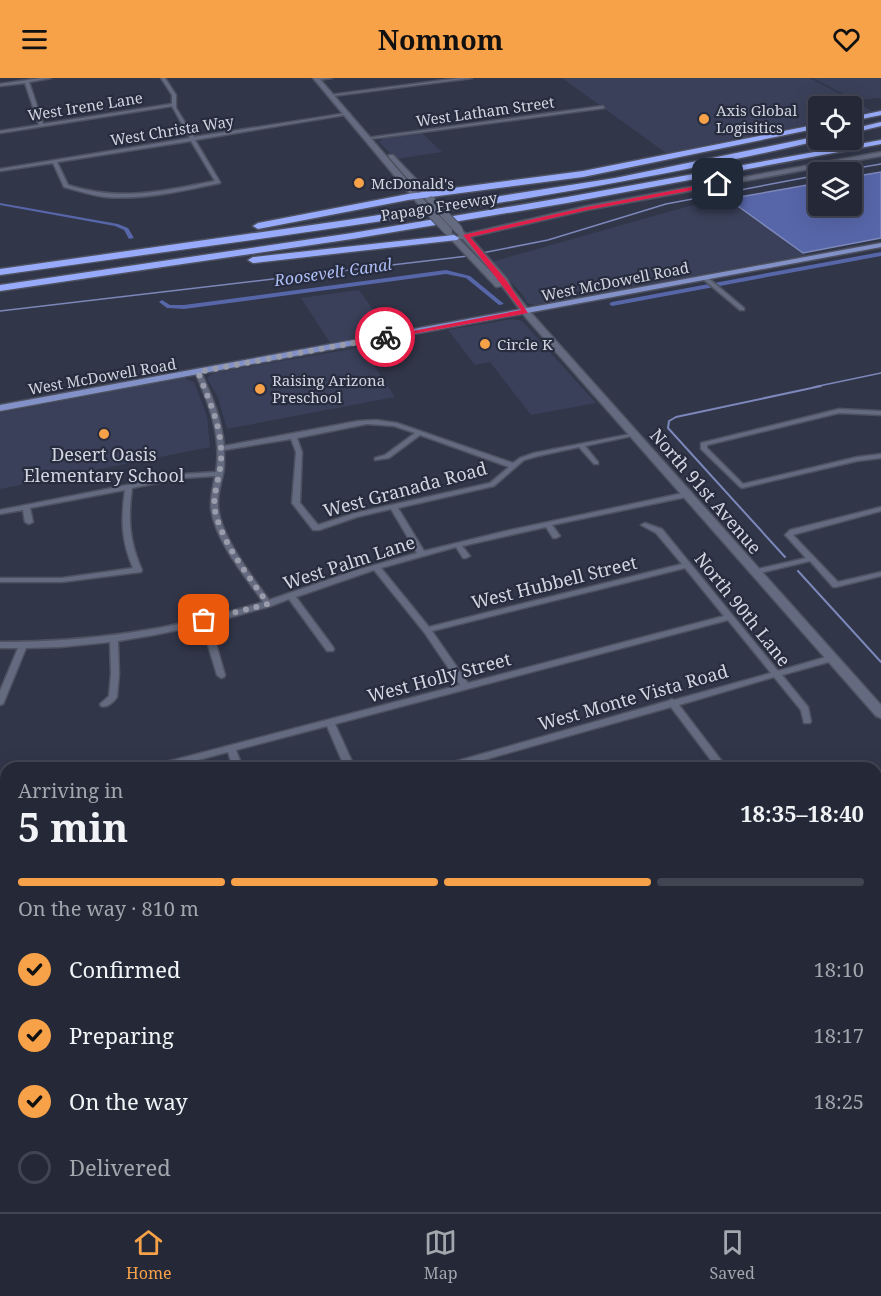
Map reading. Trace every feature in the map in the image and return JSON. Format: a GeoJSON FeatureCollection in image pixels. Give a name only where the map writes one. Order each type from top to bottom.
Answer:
{"type":"FeatureCollection","features":[{"type":"Feature","properties":{"kind":"highway"},"geometry":{"type":"LineString","coordinates":[[862,117],[881,113]]}},
{"type":"Feature","properties":{"kind":"highway"},"geometry":{"type":"LineString","coordinates":[[862,129],[881,124]]}},
{"type":"Feature","properties":{"kind":"highway"},"geometry":{"type":"LineString","coordinates":[[0,272],[423,198],[583,174],[808,128]]}},
{"type":"Feature","properties":{"kind":"highway","name":"Papago Freeway"},"geometry":{"type":"LineString","coordinates":[[0,272],[347,223],[618,180],[881,134]]}},
{"type":"Feature","properties":{"kind":"highway"},"geometry":{"type":"LineString","coordinates":[[618,180],[808,140]]}},
{"type":"Feature","properties":{"kind":"highway","name":"Papago Freeway"},"geometry":{"type":"LineString","coordinates":[[0,288],[352,236],[881,142]]}},
{"type":"Feature","properties":{"kind":"highway"},"geometry":{"type":"LineString","coordinates":[[629,188],[881,148]]}},
{"type":"Feature","properties":{"kind":"highway"},"geometry":{"type":"LineString","coordinates":[[98,274],[123,274],[453,233]]}},
{"type":"Feature","properties":{"kind":"main road","name":"North 91st Avenue"},"geometry":{"type":"LineString","coordinates":[[317,79],[369,138],[376,141],[464,249],[494,282],[508,290]]}},
{"type":"Feature","properties":{"kind":"main road"},"geometry":{"type":"LineString","coordinates":[[465,237],[606,205],[881,154]]}},
{"type":"Feature","properties":{"kind":"main road","name":"North 91st Avenue"},"geometry":{"type":"LineString","coordinates":[[453,233],[465,237],[485,259],[526,312],[881,713]]}},
{"type":"Feature","properties":{"kind":"main road","name":"West McDowell Road"},"geometry":{"type":"LineString","coordinates":[[0,408],[526,312],[710,283],[881,245]]}},
{"type":"Feature","properties":{"kind":"street"},"geometry":{"type":"LineString","coordinates":[[0,85],[49,78]]}},
{"type":"Feature","properties":{"kind":"street"},"geometry":{"type":"LineString","coordinates":[[54,161],[63,184],[69,188],[124,197],[218,182],[173,105],[174,95],[164,78]]}},
{"type":"Feature","properties":{"kind":"street"},"geometry":{"type":"LineString","coordinates":[[317,79],[330,78]]}},
{"type":"Feature","properties":{"kind":"street"},"geometry":{"type":"LineString","coordinates":[[332,96],[470,78]]}},
{"type":"Feature","properties":{"kind":"street"},"geometry":{"type":"LineString","coordinates":[[27,81],[41,125]]}},
{"type":"Feature","properties":{"kind":"street","name":"West Irene Lane"},"geometry":{"type":"LineString","coordinates":[[0,132],[173,105]]}},
{"type":"Feature","properties":{"kind":"street","name":"West Latham Street"},"geometry":{"type":"LineString","coordinates":[[369,138],[603,107]]}},
{"type":"Feature","properties":{"kind":"street","name":"West Christa Way"},"geometry":{"type":"LineString","coordinates":[[0,170],[348,114]]}},
{"type":"Feature","properties":{"kind":"street"},"geometry":{"type":"LineString","coordinates":[[710,283],[742,309]]}},
{"type":"Feature","properties":{"kind":"street"},"geometry":{"type":"LineString","coordinates":[[198,372],[214,409],[220,449],[220,474],[214,504],[219,525],[232,550],[268,604]]}},
{"type":"Feature","properties":{"kind":"street"},"geometry":{"type":"LineString","coordinates":[[881,413],[839,411],[703,444],[704,449],[742,486],[857,459],[881,456]]}},
{"type":"Feature","properties":{"kind":"street"},"geometry":{"type":"LineString","coordinates":[[220,449],[248,446],[366,422],[388,423],[514,466]]}},
{"type":"Feature","properties":{"kind":"street"},"geometry":{"type":"LineString","coordinates":[[377,459],[387,458],[419,433]]}},
{"type":"Feature","properties":{"kind":"street","name":"West Granada Road"},"geometry":{"type":"LineString","coordinates":[[293,436],[299,452],[296,503],[316,528],[355,515],[492,485],[522,459],[536,454],[634,434]]}},
{"type":"Feature","properties":{"kind":"street"},"geometry":{"type":"LineString","coordinates":[[581,445],[596,463]]}},
{"type":"Feature","properties":{"kind":"street"},"geometry":{"type":"LineString","coordinates":[[0,512],[190,475],[220,474]]}},
{"type":"Feature","properties":{"kind":"street"},"geometry":{"type":"LineString","coordinates":[[507,474],[518,478]]}},
{"type":"Feature","properties":{"kind":"street"},"geometry":{"type":"LineString","coordinates":[[0,580],[62,580],[138,570],[128,548],[124,517],[129,486]]}},
{"type":"Feature","properties":{"kind":"street","name":"West Palm Lane"},"geometry":{"type":"LineString","coordinates":[[0,645],[114,638],[204,620],[268,604],[376,567],[422,554],[688,494]]}},
{"type":"Feature","properties":{"kind":"street"},"geometry":{"type":"LineString","coordinates":[[393,506],[422,554]]}},
{"type":"Feature","properties":{"kind":"street"},"geometry":{"type":"LineString","coordinates":[[26,507],[29,522]]}},
{"type":"Feature","properties":{"kind":"street"},"geometry":{"type":"LineString","coordinates":[[881,509],[793,532],[789,536],[836,585],[881,574]]}},
{"type":"Feature","properties":{"kind":"street"},"geometry":{"type":"LineString","coordinates":[[548,525],[556,537]]}},
{"type":"Feature","properties":{"kind":"street","name":"North 90th Lane"},"geometry":{"type":"LineString","coordinates":[[645,525],[660,531],[805,709],[807,721]]}},
{"type":"Feature","properties":{"kind":"street"},"geometry":{"type":"LineString","coordinates":[[458,545],[466,556]]}},
{"type":"Feature","properties":{"kind":"street"},"geometry":{"type":"LineString","coordinates":[[756,572],[810,560]]}},
{"type":"Feature","properties":{"kind":"street","name":"West Hubbell Street"},"geometry":{"type":"LineString","coordinates":[[427,630],[688,565]]}},
{"type":"Feature","properties":{"kind":"street"},"geometry":{"type":"LineString","coordinates":[[376,567],[427,630],[466,687]]}},
{"type":"Feature","properties":{"kind":"street"},"geometry":{"type":"LineString","coordinates":[[291,596],[330,649]]}},
{"type":"Feature","properties":{"kind":"street","name":"West Holly Street"},"geometry":{"type":"LineString","coordinates":[[178,762],[730,617]]}},
{"type":"Feature","properties":{"kind":"street"},"geometry":{"type":"LineString","coordinates":[[204,620],[220,675]]}},
{"type":"Feature","properties":{"kind":"street"},"geometry":{"type":"LineString","coordinates":[[104,704],[113,697],[116,674],[114,638]]}},
{"type":"Feature","properties":{"kind":"street"},"geometry":{"type":"LineString","coordinates":[[0,702],[23,645]]}},
{"type":"Feature","properties":{"kind":"street","name":"West Monte Vista Road"},"geometry":{"type":"LineString","coordinates":[[464,762],[833,658]]}},
{"type":"Feature","properties":{"kind":"street"},"geometry":{"type":"LineString","coordinates":[[672,702],[717,762]]}},
{"type":"Feature","properties":{"kind":"street"},"geometry":{"type":"LineString","coordinates":[[330,722],[347,762]]}},
{"type":"Feature","properties":{"kind":"street"},"geometry":{"type":"LineString","coordinates":[[231,748],[236,762]]}},
{"type":"Feature","properties":{"kind":"shaded area"},"geometry":{"type":"Polygon","coordinates":[[[562,78],[810,78],[844,96],[808,96],[808,124],[666,153],[562,78]]]}},
{"type":"Feature","properties":{"kind":"shaded area"},"geometry":{"type":"Polygon","coordinates":[[[813,78],[881,78],[881,98],[862,99],[862,96],[847,96],[813,78]]]}},
{"type":"Feature","properties":{"kind":"shaded area"},"geometry":{"type":"Polygon","coordinates":[[[862,106],[872,111],[862,113],[862,106]]]}},
{"type":"Feature","properties":{"kind":"shaded area"},"geometry":{"type":"Polygon","coordinates":[[[422,133],[442,152],[396,159],[379,142],[384,138],[422,133]]]}},
{"type":"Feature","properties":{"kind":"shaded area"},"geometry":{"type":"Polygon","coordinates":[[[728,199],[806,255],[535,305],[527,303],[523,295],[491,262],[689,206],[728,199]]]}},
{"type":"Feature","properties":{"kind":"shaded area"},"geometry":{"type":"Polygon","coordinates":[[[359,290],[389,332],[330,343],[301,298],[359,290]]]}},
{"type":"Feature","properties":{"kind":"shaded area"},"geometry":{"type":"Polygon","coordinates":[[[513,319],[522,321],[596,403],[531,415],[490,362],[475,365],[448,330],[513,319]]]}},
{"type":"Feature","properties":{"kind":"shaded area"},"geometry":{"type":"Polygon","coordinates":[[[362,347],[395,397],[227,429],[218,398],[207,378],[213,373],[362,347]]]}},
{"type":"Feature","properties":{"kind":"shaded area","name":"Desert Oasis Elementary School"},"geometry":{"type":"Polygon","coordinates":[[[184,378],[194,382],[207,416],[210,447],[0,489],[0,413],[184,378]]]}},
{"type":"Feature","properties":{"kind":"water"},"geometry":{"type":"Polygon","coordinates":[[[881,172],[881,238],[803,253],[728,199],[808,185],[808,216],[862,216],[862,175],[881,172]]]}},
{"type":"Feature","properties":{"kind":"waterway"},"geometry":{"type":"LineString","coordinates":[[862,167],[881,164]]}},
{"type":"Feature","properties":{"kind":"waterway"},"geometry":{"type":"LineString","coordinates":[[482,253],[548,240],[666,204],[808,177]]}},
{"type":"Feature","properties":{"kind":"waterway","name":"Roosevelt Canal"},"geometry":{"type":"LineString","coordinates":[[0,204],[116,225],[126,229],[131,238]]}},
{"type":"Feature","properties":{"kind":"waterway","name":"Roosevelt Canal"},"geometry":{"type":"LineString","coordinates":[[612,304],[881,254]]}},
{"type":"Feature","properties":{"kind":"waterway"},"geometry":{"type":"LineString","coordinates":[[0,311],[468,256]]}},
{"type":"Feature","properties":{"kind":"waterway","name":"Roosevelt Canal"},"geometry":{"type":"LineString","coordinates":[[162,302],[169,307],[184,307],[446,272],[468,277],[501,304]]}},
{"type":"Feature","properties":{"kind":"waterway"},"geometry":{"type":"LineString","coordinates":[[814,387],[881,373]]}},
{"type":"Feature","properties":{"kind":"waterway"},"geometry":{"type":"LineString","coordinates":[[785,557],[668,428],[669,421],[676,417],[821,386]]}},
{"type":"Feature","properties":{"kind":"waterway"},"geometry":{"type":"LineString","coordinates":[[798,571],[881,662]]}},
{"type":"Feature","properties":{"kind":"way so far"},"geometry":{"type":"LineString","coordinates":[[204,620],[268,604],[232,550],[219,525],[214,504],[221,457],[218,428],[214,409],[198,372],[385,337]]}},
{"type":"Feature","properties":{"kind":"place","name":"Axis Global Logisitics"},"geometry":{"type":"Point","coordinates":[704,119]}},
{"type":"Feature","properties":{"kind":"place","name":"McDonald's"},"geometry":{"type":"Point","coordinates":[359,183]}},
{"type":"Feature","properties":{"kind":"place","name":"Circle K"},"geometry":{"type":"Point","coordinates":[485,344]}},
{"type":"Feature","properties":{"kind":"place","name":"Raising Arizona Preschool"},"geometry":{"type":"Point","coordinates":[260,389]}},
{"type":"Feature","properties":{"kind":"place","name":"Desert Oasis Elementary School"},"geometry":{"type":"Point","coordinates":[104,434]}},
{"type":"Feature","properties":{"kind":"route"},"geometry":{"type":"LineString","coordinates":[[385,337],[526,312],[508,290],[504,281],[465,237],[587,208],[718,184]]}}]}
